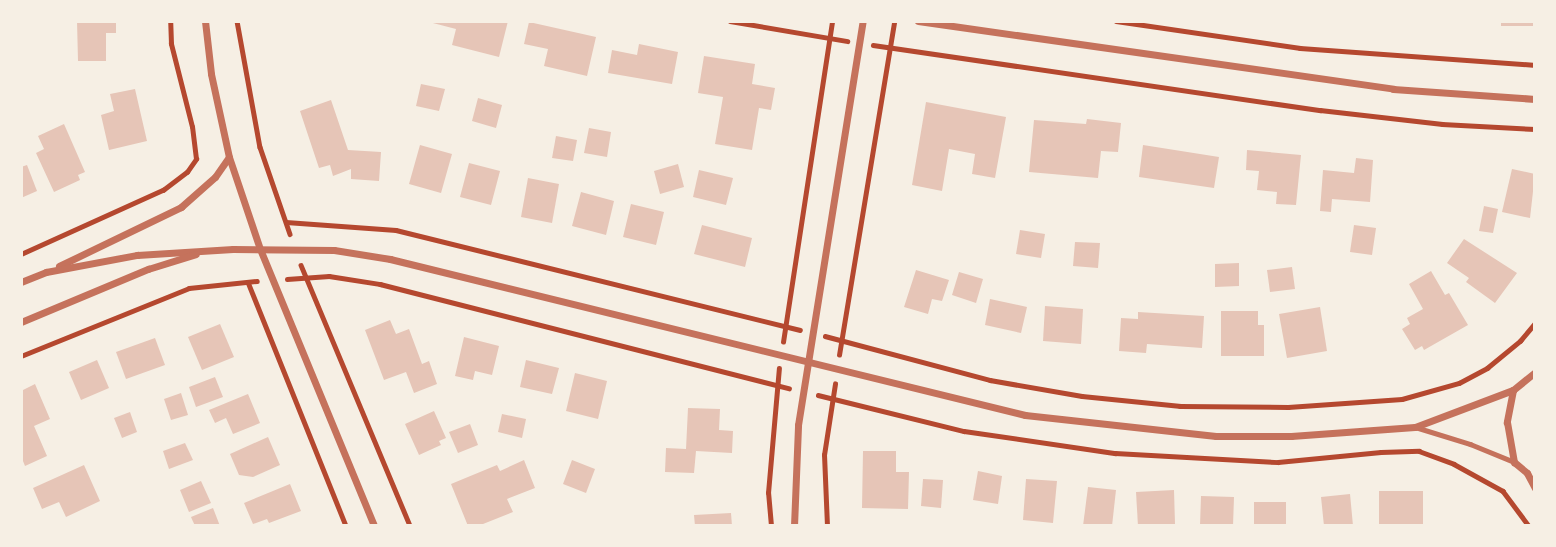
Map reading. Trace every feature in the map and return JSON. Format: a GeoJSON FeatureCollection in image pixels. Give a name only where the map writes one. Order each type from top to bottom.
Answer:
{"type":"FeatureCollection","features":[{"type":"Feature","properties":{"kind":"street"},"geometry":{"type":"LineString","coordinates":[[205,21],[211,74],[229,157],[260,249],[374,526]]}},
{"type":"Feature","properties":{"kind":"street"},"geometry":{"type":"LineString","coordinates":[[794,526],[795,465],[804,392],[863,21]]}},
{"type":"Feature","properties":{"kind":"street"},"geometry":{"type":"LineString","coordinates":[[918,21],[1394,89],[1535,99]]}},
{"type":"Feature","properties":{"kind":"street"},"geometry":{"type":"LineString","coordinates":[[21,282],[181,207],[208,185],[229,157]]}},
{"type":"Feature","properties":{"kind":"street"},"geometry":{"type":"LineString","coordinates":[[46,272],[126,257],[208,251],[334,250],[390,258],[1025,415],[1170,433],[1291,436],[1415,427],[1513,390],[1531,381],[1535,372]]}},
{"type":"Feature","properties":{"kind":"street"},"geometry":{"type":"LineString","coordinates":[[21,322],[148,269],[208,251]]}},
{"type":"Feature","properties":{"kind":"street"},"geometry":{"type":"LineString","coordinates":[[1513,390],[1507,422],[1514,462],[1527,473],[1535,488]]}},
{"type":"Feature","properties":{"kind":"lane"},"geometry":{"type":"LineString","coordinates":[[1415,427],[1470,444],[1514,462]]}},
{"type":"Feature","properties":{"kind":"path"},"geometry":{"type":"LineString","coordinates":[[21,254],[163,190],[187,172],[196,159],[192,127],[170,44],[170,21]]}},
{"type":"Feature","properties":{"kind":"path"},"geometry":{"type":"LineString","coordinates":[[237,21],[260,147],[295,250],[410,526]]}},
{"type":"Feature","properties":{"kind":"path"},"geometry":{"type":"LineString","coordinates":[[730,21],[829,39],[1320,110],[1443,124],[1535,129]]}},
{"type":"Feature","properties":{"kind":"path"},"geometry":{"type":"LineString","coordinates":[[771,526],[768,493],[780,355],[787,327],[832,21]]}},
{"type":"Feature","properties":{"kind":"path"},"geometry":{"type":"LineString","coordinates":[[827,526],[824,455],[887,47],[894,21]]}},
{"type":"Feature","properties":{"kind":"path"},"geometry":{"type":"LineString","coordinates":[[1116,21],[1300,48],[1535,65]]}},
{"type":"Feature","properties":{"kind":"path"},"geometry":{"type":"LineString","coordinates":[[286,222],[396,230],[842,340],[990,380],[1082,396],[1180,406],[1288,407],[1402,399],[1459,383],[1487,368],[1520,341],[1535,323]]}},
{"type":"Feature","properties":{"kind":"path"},"geometry":{"type":"LineString","coordinates":[[21,356],[189,288],[329,276],[380,284],[964,431],[1115,453],[1278,462],[1419,451],[1454,464],[1503,491],[1529,526]]}},
{"type":"Feature","properties":{"kind":"path"},"geometry":{"type":"LineString","coordinates":[[248,282],[346,526]]}},
{"type":"Feature","properties":{"kind":"building"},"geometry":{"type":"Polygon","coordinates":[[[77,21],[116,21],[116,33],[106,33],[106,61],[78,61],[77,21]]]}},
{"type":"Feature","properties":{"kind":"building"},"geometry":{"type":"Polygon","coordinates":[[[508,21],[499,57],[452,45],[456,29],[429,22],[508,21]]]}},
{"type":"Feature","properties":{"kind":"building"},"geometry":{"type":"Polygon","coordinates":[[[1501,21],[1535,21],[1535,26],[1501,26],[1501,21]]]}},
{"type":"Feature","properties":{"kind":"building"},"geometry":{"type":"Polygon","coordinates":[[[529,22],[596,37],[587,76],[544,66],[548,49],[524,44],[529,22]]]}},
{"type":"Feature","properties":{"kind":"building"},"geometry":{"type":"Polygon","coordinates":[[[639,44],[678,52],[672,84],[608,73],[612,50],[637,55],[639,44]]]}},
{"type":"Feature","properties":{"kind":"building"},"geometry":{"type":"Polygon","coordinates":[[[704,56],[755,64],[752,84],[775,88],[771,110],[759,108],[752,150],[715,144],[723,97],[698,93],[704,56]]]}},
{"type":"Feature","properties":{"kind":"building"},"geometry":{"type":"Polygon","coordinates":[[[421,84],[445,89],[439,111],[416,106],[421,84]]]}},
{"type":"Feature","properties":{"kind":"building"},"geometry":{"type":"Polygon","coordinates":[[[135,89],[147,141],[109,150],[101,115],[114,111],[110,94],[135,89]]]}},
{"type":"Feature","properties":{"kind":"building"},"geometry":{"type":"Polygon","coordinates":[[[478,98],[502,105],[496,128],[472,121],[478,98]]]}},
{"type":"Feature","properties":{"kind":"building"},"geometry":{"type":"Polygon","coordinates":[[[331,100],[348,150],[381,152],[379,181],[351,179],[351,169],[333,176],[330,165],[319,168],[300,111],[331,100]]]}},
{"type":"Feature","properties":{"kind":"building"},"geometry":{"type":"Polygon","coordinates":[[[926,102],[1006,117],[995,178],[972,174],[975,154],[949,149],[942,191],[912,185],[926,102]]]}},
{"type":"Feature","properties":{"kind":"building"},"geometry":{"type":"Polygon","coordinates":[[[1087,119],[1121,123],[1118,152],[1101,151],[1098,178],[1029,172],[1034,120],[1086,124],[1087,119]]]}},
{"type":"Feature","properties":{"kind":"building"},"geometry":{"type":"Polygon","coordinates":[[[64,124],[85,172],[78,175],[80,180],[54,192],[36,153],[44,149],[38,136],[64,124]]]}},
{"type":"Feature","properties":{"kind":"building"},"geometry":{"type":"Polygon","coordinates":[[[589,128],[611,132],[607,157],[584,153],[589,128]]]}},
{"type":"Feature","properties":{"kind":"building"},"geometry":{"type":"Polygon","coordinates":[[[556,136],[577,140],[573,161],[552,158],[556,136]]]}},
{"type":"Feature","properties":{"kind":"building"},"geometry":{"type":"Polygon","coordinates":[[[420,145],[452,154],[441,193],[409,184],[420,145]]]}},
{"type":"Feature","properties":{"kind":"building"},"geometry":{"type":"Polygon","coordinates":[[[1143,145],[1219,157],[1214,188],[1139,177],[1143,145]]]}},
{"type":"Feature","properties":{"kind":"building"},"geometry":{"type":"Polygon","coordinates":[[[1247,150],[1301,155],[1296,205],[1276,204],[1277,192],[1257,190],[1259,171],[1246,170],[1247,150]]]}},
{"type":"Feature","properties":{"kind":"building"},"geometry":{"type":"Polygon","coordinates":[[[1356,158],[1373,160],[1370,202],[1332,199],[1331,212],[1320,211],[1323,170],[1354,173],[1356,158]]]}},
{"type":"Feature","properties":{"kind":"building"},"geometry":{"type":"Polygon","coordinates":[[[469,163],[500,171],[491,205],[460,197],[469,163]]]}},
{"type":"Feature","properties":{"kind":"building"},"geometry":{"type":"Polygon","coordinates":[[[678,164],[684,187],[660,194],[654,171],[678,164]]]}},
{"type":"Feature","properties":{"kind":"building"},"geometry":{"type":"Polygon","coordinates":[[[27,165],[37,191],[21,198],[21,167],[27,165]]]}},
{"type":"Feature","properties":{"kind":"building"},"geometry":{"type":"Polygon","coordinates":[[[1512,169],[1535,174],[1530,218],[1502,212],[1512,169]]]}},
{"type":"Feature","properties":{"kind":"building"},"geometry":{"type":"Polygon","coordinates":[[[699,170],[733,178],[726,205],[693,197],[699,170]]]}},
{"type":"Feature","properties":{"kind":"building"},"geometry":{"type":"Polygon","coordinates":[[[528,178],[559,184],[552,223],[521,217],[528,178]]]}},
{"type":"Feature","properties":{"kind":"building"},"geometry":{"type":"Polygon","coordinates":[[[581,192],[614,201],[606,235],[572,226],[581,192]]]}},
{"type":"Feature","properties":{"kind":"building"},"geometry":{"type":"Polygon","coordinates":[[[631,204],[664,212],[656,245],[623,237],[631,204]]]}},
{"type":"Feature","properties":{"kind":"building"},"geometry":{"type":"Polygon","coordinates":[[[1484,206],[1498,209],[1493,233],[1479,231],[1484,206]]]}},
{"type":"Feature","properties":{"kind":"building"},"geometry":{"type":"Polygon","coordinates":[[[702,225],[752,238],[745,267],[694,254],[702,225]]]}},
{"type":"Feature","properties":{"kind":"building"},"geometry":{"type":"Polygon","coordinates":[[[1354,225],[1376,228],[1372,255],[1350,252],[1354,225]]]}},
{"type":"Feature","properties":{"kind":"building"},"geometry":{"type":"Polygon","coordinates":[[[1020,230],[1045,234],[1041,258],[1016,254],[1020,230]]]}},
{"type":"Feature","properties":{"kind":"building"},"geometry":{"type":"Polygon","coordinates":[[[1464,239],[1517,273],[1495,303],[1466,282],[1469,278],[1447,263],[1464,239]]]}},
{"type":"Feature","properties":{"kind":"building"},"geometry":{"type":"Polygon","coordinates":[[[1075,242],[1100,243],[1098,268],[1073,266],[1075,242]]]}},
{"type":"Feature","properties":{"kind":"building"},"geometry":{"type":"Polygon","coordinates":[[[1239,263],[1239,286],[1215,287],[1215,264],[1239,263]]]}},
{"type":"Feature","properties":{"kind":"building"},"geometry":{"type":"Polygon","coordinates":[[[1292,267],[1295,289],[1270,292],[1267,270],[1292,267]]]}},
{"type":"Feature","properties":{"kind":"building"},"geometry":{"type":"Polygon","coordinates":[[[916,270],[949,280],[942,301],[932,299],[928,314],[904,307],[916,270]]]}},
{"type":"Feature","properties":{"kind":"building"},"geometry":{"type":"Polygon","coordinates":[[[1431,271],[1445,295],[1449,293],[1468,325],[1424,350],[1422,346],[1415,350],[1402,329],[1410,324],[1407,318],[1423,309],[1409,284],[1431,271]]]}},
{"type":"Feature","properties":{"kind":"building"},"geometry":{"type":"Polygon","coordinates":[[[959,272],[983,279],[976,303],[952,295],[959,272]]]}},
{"type":"Feature","properties":{"kind":"building"},"geometry":{"type":"Polygon","coordinates":[[[990,299],[1027,307],[1021,333],[985,325],[990,299]]]}},
{"type":"Feature","properties":{"kind":"building"},"geometry":{"type":"Polygon","coordinates":[[[1045,306],[1083,309],[1081,344],[1043,341],[1045,306]]]}},
{"type":"Feature","properties":{"kind":"building"},"geometry":{"type":"Polygon","coordinates":[[[1320,307],[1327,351],[1287,358],[1279,314],[1320,307]]]}},
{"type":"Feature","properties":{"kind":"building"},"geometry":{"type":"Polygon","coordinates":[[[1221,311],[1258,311],[1258,325],[1264,325],[1264,356],[1221,356],[1221,311]]]}},
{"type":"Feature","properties":{"kind":"building"},"geometry":{"type":"Polygon","coordinates":[[[1138,312],[1204,316],[1202,348],[1147,344],[1146,353],[1119,351],[1121,318],[1138,319],[1138,312]]]}},
{"type":"Feature","properties":{"kind":"building"},"geometry":{"type":"Polygon","coordinates":[[[390,320],[396,334],[409,329],[422,364],[429,361],[437,384],[414,393],[406,372],[384,380],[365,330],[390,320]]]}},
{"type":"Feature","properties":{"kind":"building"},"geometry":{"type":"Polygon","coordinates":[[[220,324],[234,357],[202,370],[188,337],[220,324]]]}},
{"type":"Feature","properties":{"kind":"building"},"geometry":{"type":"Polygon","coordinates":[[[464,337],[499,346],[492,375],[475,371],[473,380],[455,376],[464,337]]]}},
{"type":"Feature","properties":{"kind":"building"},"geometry":{"type":"Polygon","coordinates":[[[155,338],[165,365],[126,379],[116,352],[155,338]]]}},
{"type":"Feature","properties":{"kind":"building"},"geometry":{"type":"Polygon","coordinates":[[[97,360],[109,388],[81,400],[69,372],[97,360]]]}},
{"type":"Feature","properties":{"kind":"building"},"geometry":{"type":"Polygon","coordinates":[[[526,360],[559,368],[552,394],[520,387],[526,360]]]}},
{"type":"Feature","properties":{"kind":"building"},"geometry":{"type":"Polygon","coordinates":[[[575,373],[607,381],[598,419],[566,411],[575,373]]]}},
{"type":"Feature","properties":{"kind":"building"},"geometry":{"type":"Polygon","coordinates":[[[215,377],[223,397],[196,407],[189,387],[215,377]]]}},
{"type":"Feature","properties":{"kind":"building"},"geometry":{"type":"Polygon","coordinates":[[[35,384],[50,419],[34,426],[47,456],[25,466],[21,456],[21,391],[35,384]]]}},
{"type":"Feature","properties":{"kind":"building"},"geometry":{"type":"Polygon","coordinates":[[[181,393],[188,415],[171,420],[164,399],[181,393]]]}},
{"type":"Feature","properties":{"kind":"building"},"geometry":{"type":"Polygon","coordinates":[[[248,394],[260,423],[233,434],[226,418],[215,423],[209,410],[248,394]]]}},
{"type":"Feature","properties":{"kind":"building"},"geometry":{"type":"Polygon","coordinates":[[[688,408],[720,409],[719,430],[733,431],[732,453],[696,451],[694,473],[665,472],[666,448],[686,449],[688,408]]]}},
{"type":"Feature","properties":{"kind":"building"},"geometry":{"type":"Polygon","coordinates":[[[434,411],[446,438],[439,441],[441,445],[419,455],[405,424],[434,411]]]}},
{"type":"Feature","properties":{"kind":"building"},"geometry":{"type":"Polygon","coordinates":[[[130,412],[137,432],[122,438],[114,418],[130,412]]]}},
{"type":"Feature","properties":{"kind":"building"},"geometry":{"type":"Polygon","coordinates":[[[502,414],[526,419],[522,438],[498,432],[502,414]]]}},
{"type":"Feature","properties":{"kind":"building"},"geometry":{"type":"Polygon","coordinates":[[[470,424],[478,445],[458,453],[449,432],[470,424]]]}},
{"type":"Feature","properties":{"kind":"building"},"geometry":{"type":"Polygon","coordinates":[[[268,437],[280,465],[253,477],[239,475],[230,454],[268,437]]]}},
{"type":"Feature","properties":{"kind":"building"},"geometry":{"type":"Polygon","coordinates":[[[185,443],[193,460],[169,469],[163,451],[185,443]]]}},
{"type":"Feature","properties":{"kind":"building"},"geometry":{"type":"Polygon","coordinates":[[[863,451],[896,451],[896,472],[909,472],[908,509],[862,508],[863,451]]]}},
{"type":"Feature","properties":{"kind":"building"},"geometry":{"type":"Polygon","coordinates":[[[524,460],[535,488],[507,499],[513,512],[478,526],[468,526],[451,484],[497,465],[500,471],[524,460]]]}},
{"type":"Feature","properties":{"kind":"building"},"geometry":{"type":"Polygon","coordinates":[[[572,460],[595,469],[586,493],[563,484],[572,460]]]}},
{"type":"Feature","properties":{"kind":"building"},"geometry":{"type":"Polygon","coordinates":[[[84,465],[100,501],[66,517],[59,502],[42,509],[33,488],[84,465]]]}},
{"type":"Feature","properties":{"kind":"building"},"geometry":{"type":"Polygon","coordinates":[[[978,471],[1002,476],[998,504],[973,500],[978,471]]]}},
{"type":"Feature","properties":{"kind":"building"},"geometry":{"type":"Polygon","coordinates":[[[923,479],[943,480],[941,508],[921,506],[923,479]]]}},
{"type":"Feature","properties":{"kind":"building"},"geometry":{"type":"Polygon","coordinates":[[[1026,479],[1057,481],[1053,523],[1023,520],[1026,479]]]}},
{"type":"Feature","properties":{"kind":"building"},"geometry":{"type":"Polygon","coordinates":[[[201,481],[211,503],[189,512],[180,490],[201,481]]]}},
{"type":"Feature","properties":{"kind":"building"},"geometry":{"type":"Polygon","coordinates":[[[290,484],[301,511],[269,523],[267,519],[253,524],[244,503],[290,484]]]}},
{"type":"Feature","properties":{"kind":"building"},"geometry":{"type":"Polygon","coordinates":[[[1088,487],[1116,490],[1112,526],[1083,526],[1088,487]]]}},
{"type":"Feature","properties":{"kind":"building"},"geometry":{"type":"Polygon","coordinates":[[[1174,490],[1175,524],[1138,526],[1136,492],[1174,490]]]}},
{"type":"Feature","properties":{"kind":"building"},"geometry":{"type":"Polygon","coordinates":[[[1379,491],[1423,491],[1423,526],[1379,526],[1379,491]]]}},
{"type":"Feature","properties":{"kind":"building"},"geometry":{"type":"Polygon","coordinates":[[[1350,494],[1353,526],[1324,526],[1321,497],[1350,494]]]}},
{"type":"Feature","properties":{"kind":"building"},"geometry":{"type":"Polygon","coordinates":[[[1201,496],[1234,497],[1233,526],[1200,526],[1201,496]]]}},
{"type":"Feature","properties":{"kind":"building"},"geometry":{"type":"Polygon","coordinates":[[[1254,502],[1286,502],[1286,526],[1254,526],[1254,502]]]}},
{"type":"Feature","properties":{"kind":"building"},"geometry":{"type":"Polygon","coordinates":[[[213,508],[220,526],[195,526],[191,517],[213,508]]]}},
{"type":"Feature","properties":{"kind":"building"},"geometry":{"type":"Polygon","coordinates":[[[731,513],[732,526],[695,526],[694,515],[731,513]]]}}]}
